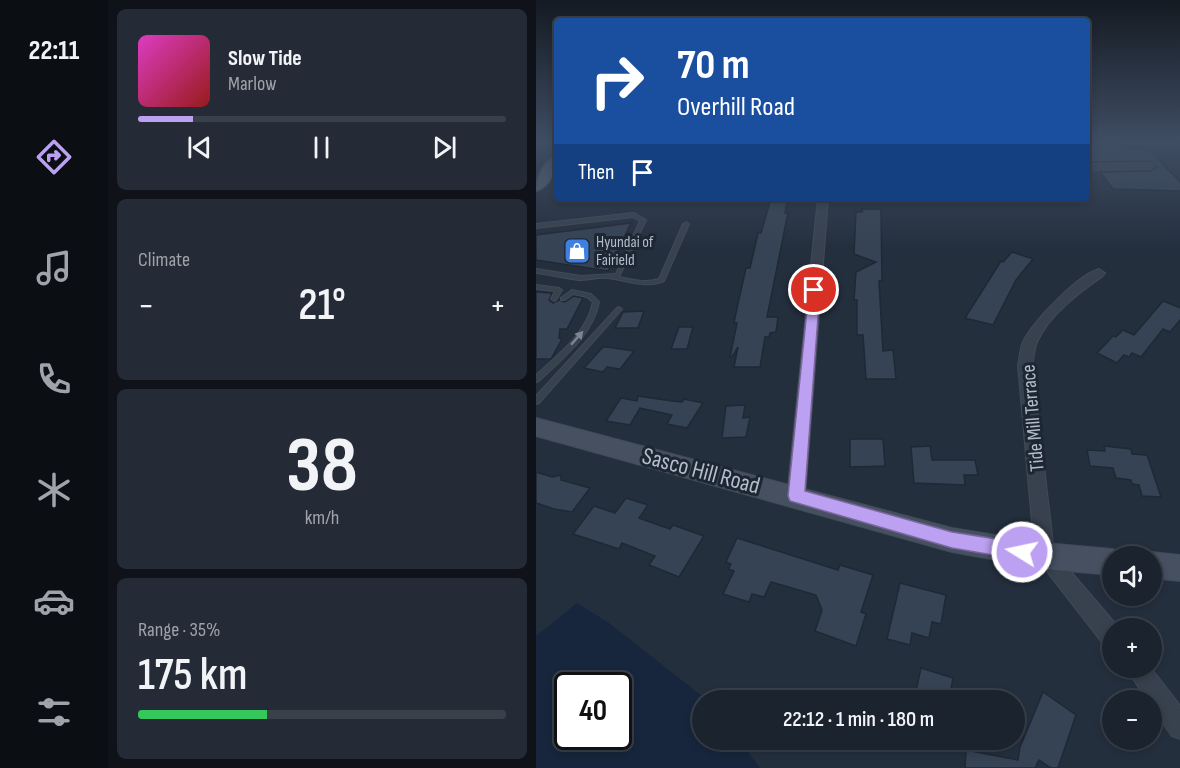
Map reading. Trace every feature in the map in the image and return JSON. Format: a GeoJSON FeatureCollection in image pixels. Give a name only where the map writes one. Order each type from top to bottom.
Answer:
{"type":"FeatureCollection","features":[{"type":"Feature","properties":{"kind":"street"},"geometry":{"type":"LineString","coordinates":[[796,496],[822,201]]}},
{"type":"Feature","properties":{"kind":"street","name":"Tide Mill Terrace"},"geometry":{"type":"LineString","coordinates":[[1045,556],[1025,365],[1030,342],[1049,317],[1079,286],[1099,273]]}},
{"type":"Feature","properties":{"kind":"street","name":"Sasco Hill Road"},"geometry":{"type":"LineString","coordinates":[[536,428],[796,496],[952,540],[1045,556],[1102,561]]}},
{"type":"Feature","properties":{"kind":"street"},"geometry":{"type":"LineString","coordinates":[[1045,556],[1102,625]]}},
{"type":"Feature","properties":{"kind":"street"},"geometry":{"type":"LineString","coordinates":[[1162,566],[1181,568]]}},
{"type":"Feature","properties":{"kind":"street"},"geometry":{"type":"LineString","coordinates":[[1144,678],[1181,727]]}},
{"type":"Feature","properties":{"kind":"lane"},"geometry":{"type":"LineString","coordinates":[[536,226],[634,215],[642,220],[618,276],[613,278]]}},
{"type":"Feature","properties":{"kind":"lane"},"geometry":{"type":"LineString","coordinates":[[536,272],[581,278],[613,278],[639,283],[656,283],[662,280],[686,224]]}},
{"type":"Feature","properties":{"kind":"lane"},"geometry":{"type":"LineString","coordinates":[[536,287],[589,295],[596,302],[596,313],[536,380]]}},
{"type":"Feature","properties":{"kind":"lane"},"geometry":{"type":"LineString","coordinates":[[559,290],[558,299],[572,292]]}},
{"type":"Feature","properties":{"kind":"lane"},"geometry":{"type":"LineString","coordinates":[[536,401],[619,309]]}},
{"type":"Feature","properties":{"kind":"lane"},"geometry":{"type":"LineString","coordinates":[[536,371],[551,365]]}},
{"type":"Feature","properties":{"kind":"water"},"geometry":{"type":"Polygon","coordinates":[[[577,603],[609,623],[694,690],[692,690],[692,750],[746,750],[760,768],[536,768],[536,636],[577,603]]]}},
{"type":"Feature","properties":{"kind":"building"},"geometry":{"type":"Polygon","coordinates":[[[1104,177],[1175,177],[1181,183],[1181,191],[1113,189],[1104,177]]]}},
{"type":"Feature","properties":{"kind":"building"},"geometry":{"type":"Polygon","coordinates":[[[770,201],[787,201],[785,213],[788,213],[767,317],[778,317],[776,332],[765,337],[760,367],[734,367],[738,347],[730,357],[737,323],[734,323],[737,308],[746,268],[750,268],[758,233],[761,233],[770,201]]]}},
{"type":"Feature","properties":{"kind":"building"},"geometry":{"type":"Polygon","coordinates":[[[862,209],[881,209],[882,281],[879,281],[883,351],[893,350],[896,379],[866,379],[863,335],[857,335],[857,300],[854,300],[856,272],[876,262],[854,254],[856,212],[862,212],[862,209]]]}},
{"type":"Feature","properties":{"kind":"building","name":"Hyundai of Fairield"},"geometry":{"type":"Polygon","coordinates":[[[631,223],[608,271],[536,260],[536,235],[631,223]]]}},
{"type":"Feature","properties":{"kind":"building"},"geometry":{"type":"Polygon","coordinates":[[[1012,252],[1033,259],[1016,280],[993,325],[965,318],[1001,261],[1003,262],[1012,252]]]}},
{"type":"Feature","properties":{"kind":"building"},"geometry":{"type":"Polygon","coordinates":[[[536,292],[552,293],[549,300],[553,303],[559,300],[565,302],[574,296],[583,298],[567,329],[560,329],[559,338],[562,339],[551,359],[536,359],[536,292]]]}},
{"type":"Feature","properties":{"kind":"building"},"geometry":{"type":"Polygon","coordinates":[[[1163,301],[1181,308],[1181,319],[1170,332],[1163,329],[1141,357],[1132,353],[1129,357],[1124,355],[1117,363],[1097,353],[1113,336],[1116,337],[1123,330],[1134,335],[1163,301]]]}},
{"type":"Feature","properties":{"kind":"building"},"geometry":{"type":"Polygon","coordinates":[[[644,311],[638,328],[615,328],[623,312],[644,311]]]}},
{"type":"Feature","properties":{"kind":"building"},"geometry":{"type":"Polygon","coordinates":[[[679,327],[693,327],[687,349],[671,349],[679,327]]]}},
{"type":"Feature","properties":{"kind":"building"},"geometry":{"type":"Polygon","coordinates":[[[603,347],[634,351],[620,369],[607,367],[603,372],[584,368],[603,347]]]}},
{"type":"Feature","properties":{"kind":"building"},"geometry":{"type":"Polygon","coordinates":[[[638,396],[682,402],[684,399],[703,403],[687,428],[667,424],[672,415],[640,408],[630,425],[606,421],[621,398],[637,401],[638,396]]]}},
{"type":"Feature","properties":{"kind":"building"},"geometry":{"type":"Polygon","coordinates":[[[745,405],[743,418],[750,417],[746,437],[722,438],[726,406],[745,405]]]}},
{"type":"Feature","properties":{"kind":"building"},"geometry":{"type":"Polygon","coordinates":[[[850,439],[883,439],[885,466],[850,467],[850,439]]]}},
{"type":"Feature","properties":{"kind":"building"},"geometry":{"type":"Polygon","coordinates":[[[930,446],[932,460],[975,460],[978,475],[964,475],[965,485],[914,483],[911,447],[930,446]]]}},
{"type":"Feature","properties":{"kind":"building"},"geometry":{"type":"Polygon","coordinates":[[[1104,446],[1131,449],[1132,454],[1147,455],[1161,497],[1142,496],[1139,485],[1132,484],[1131,480],[1116,478],[1113,468],[1090,466],[1087,450],[1105,451],[1104,446]]]}},
{"type":"Feature","properties":{"kind":"building"},"geometry":{"type":"Polygon","coordinates":[[[536,472],[552,477],[561,475],[561,480],[590,488],[572,512],[554,509],[536,503],[536,472]]]}},
{"type":"Feature","properties":{"kind":"building"},"geometry":{"type":"Polygon","coordinates":[[[626,498],[648,505],[639,518],[670,529],[673,525],[704,536],[679,577],[649,565],[655,556],[622,543],[619,549],[573,534],[594,506],[615,513],[626,498]]]}},
{"type":"Feature","properties":{"kind":"building"},"geometry":{"type":"Polygon","coordinates":[[[737,538],[838,570],[840,565],[873,575],[861,612],[866,614],[856,646],[815,631],[822,610],[816,595],[771,582],[764,597],[752,594],[749,602],[723,594],[734,571],[728,569],[731,564],[726,562],[737,538]]]}},
{"type":"Feature","properties":{"kind":"building"},"geometry":{"type":"Polygon","coordinates":[[[900,583],[946,595],[941,624],[932,622],[929,638],[912,633],[910,645],[887,639],[900,583]]]}},
{"type":"Feature","properties":{"kind":"building"},"geometry":{"type":"Polygon","coordinates":[[[921,668],[953,678],[951,690],[916,690],[921,668]]]}},
{"type":"Feature","properties":{"kind":"building"},"geometry":{"type":"Polygon","coordinates":[[[1043,692],[1076,715],[1058,768],[1051,768],[1039,760],[1035,768],[965,768],[966,750],[1018,760],[1020,750],[1025,750],[1025,735],[1043,692]]]}},
{"type":"Feature","properties":{"kind":"place","name":"Hyundai of Fairield"},"geometry":{"type":"Point","coordinates":[577,251]}},
{"type":"Feature","properties":{"kind":"route"},"geometry":{"type":"LineString","coordinates":[[814,290],[796,496],[952,540],[1022,552]]}}]}
